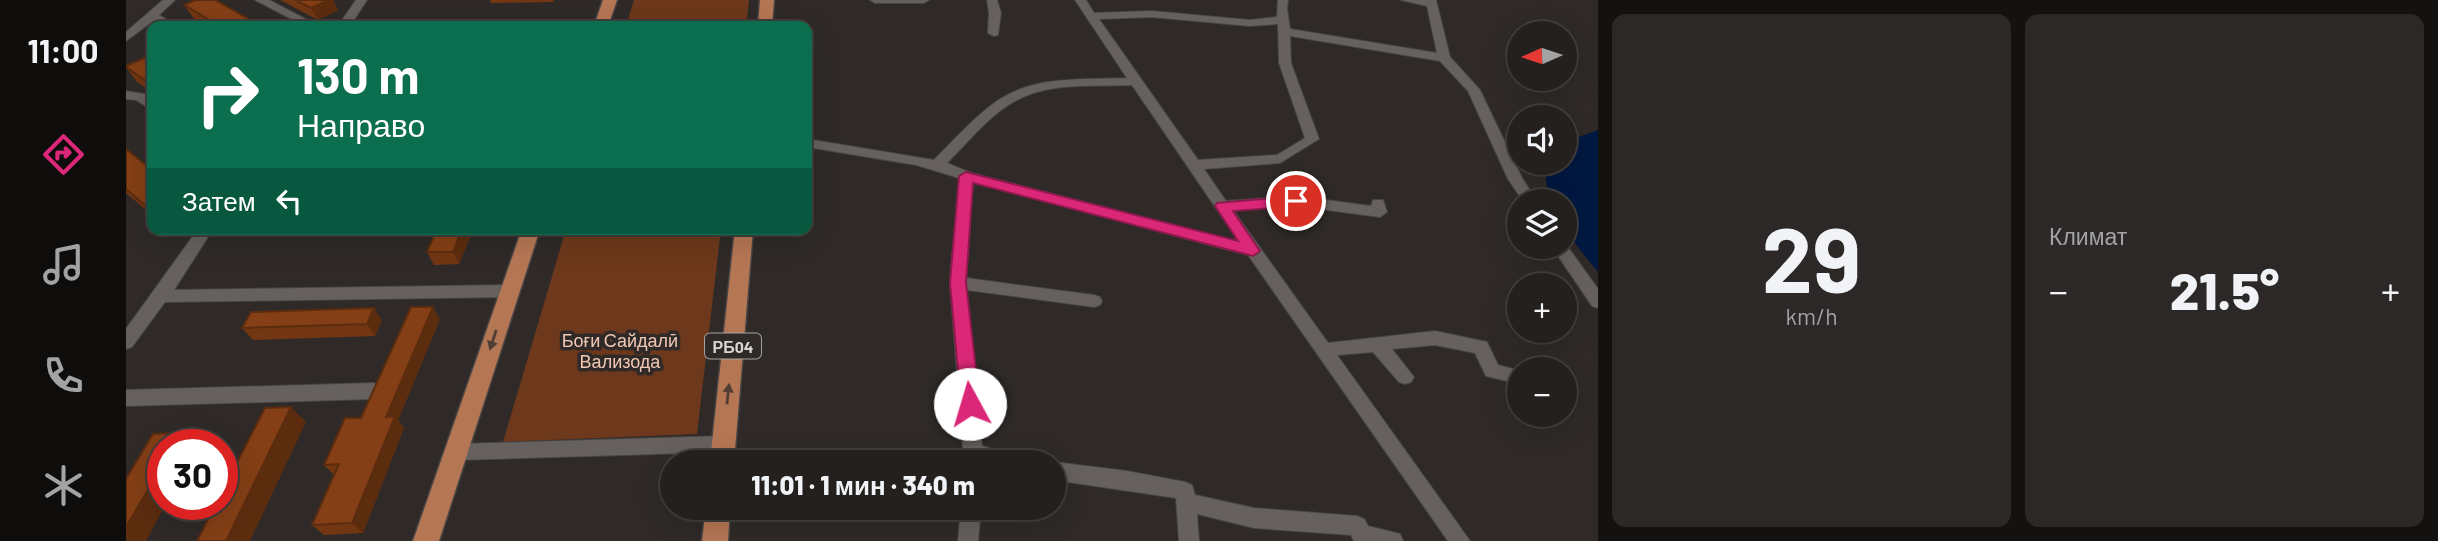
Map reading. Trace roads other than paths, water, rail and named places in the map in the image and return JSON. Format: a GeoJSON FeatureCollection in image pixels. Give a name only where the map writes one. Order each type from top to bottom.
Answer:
{"type":"FeatureCollection","features":[{"type":"Feature","properties":{"kind":"main road"},"geometry":{"type":"LineString","coordinates":[[603,21],[610,0]]}},
{"type":"Feature","properties":{"kind":"main road"},"geometry":{"type":"LineString","coordinates":[[765,21],[767,0]]}},
{"type":"Feature","properties":{"kind":"main road"},"geometry":{"type":"LineString","coordinates":[[426,541],[529,235]]}},
{"type":"Feature","properties":{"kind":"main road","name":"РБ04"},"geometry":{"type":"LineString","coordinates":[[723,450],[743,235]]}},
{"type":"Feature","properties":{"kind":"main road"},"geometry":{"type":"LineString","coordinates":[[715,541],[717,520]]}},
{"type":"Feature","properties":{"kind":"street"},"geometry":{"type":"LineString","coordinates":[[126,38],[170,0]]}},
{"type":"Feature","properties":{"kind":"street"},"geometry":{"type":"LineString","coordinates":[[260,0],[303,21]]}},
{"type":"Feature","properties":{"kind":"street"},"geometry":{"type":"LineString","coordinates":[[347,21],[362,0]]}},
{"type":"Feature","properties":{"kind":"street"},"geometry":{"type":"LineString","coordinates":[[875,0],[924,0]]}},
{"type":"Feature","properties":{"kind":"street"},"geometry":{"type":"LineString","coordinates":[[992,0],[995,13],[993,33]]}},
{"type":"Feature","properties":{"kind":"street"},"geometry":{"type":"LineString","coordinates":[[1080,0],[1253,251],[1460,541]]}},
{"type":"Feature","properties":{"kind":"street"},"geometry":{"type":"LineString","coordinates":[[1193,164],[1280,159],[1312,139],[1285,63],[1281,9],[1283,0]]}},
{"type":"Feature","properties":{"kind":"street"},"geometry":{"type":"LineString","coordinates":[[1406,0],[1423,4],[1432,1],[1444,58],[1474,90],[1522,189]]}},
{"type":"Feature","properties":{"kind":"street"},"geometry":{"type":"LineString","coordinates":[[1091,16],[1185,12],[1284,26],[1444,58]]}},
{"type":"Feature","properties":{"kind":"street"},"geometry":{"type":"LineString","coordinates":[[152,16],[162,21]]}},
{"type":"Feature","properties":{"kind":"street"},"geometry":{"type":"LineString","coordinates":[[937,165],[1005,101],[1022,93],[1050,86],[1136,81]]}},
{"type":"Feature","properties":{"kind":"street"},"geometry":{"type":"LineString","coordinates":[[126,95],[147,103]]}},
{"type":"Feature","properties":{"kind":"street"},"geometry":{"type":"LineString","coordinates":[[126,110],[147,103]]}},
{"type":"Feature","properties":{"kind":"street"},"geometry":{"type":"LineString","coordinates":[[812,144],[937,165],[961,171],[966,176],[1253,251]]}},
{"type":"Feature","properties":{"kind":"street"},"geometry":{"type":"LineString","coordinates":[[966,176],[958,283],[974,450]]}},
{"type":"Feature","properties":{"kind":"street"},"geometry":{"type":"LineString","coordinates":[[1222,206],[1296,201],[1380,212],[1378,204]]}},
{"type":"Feature","properties":{"kind":"street"},"geometry":{"type":"LineString","coordinates":[[126,342],[202,235]]}},
{"type":"Feature","properties":{"kind":"street"},"geometry":{"type":"LineString","coordinates":[[1568,259],[1598,302]]}},
{"type":"Feature","properties":{"kind":"street"},"geometry":{"type":"LineString","coordinates":[[958,283],[1094,301]]}},
{"type":"Feature","properties":{"kind":"street"},"geometry":{"type":"LineString","coordinates":[[161,296],[510,291]]}},
{"type":"Feature","properties":{"kind":"street"},"geometry":{"type":"LineString","coordinates":[[1324,350],[1435,338],[1480,347],[1492,371],[1507,373]]}},
{"type":"Feature","properties":{"kind":"street"},"geometry":{"type":"LineString","coordinates":[[1377,344],[1405,377]]}},
{"type":"Feature","properties":{"kind":"street"},"geometry":{"type":"LineString","coordinates":[[126,398],[374,391]]}},
{"type":"Feature","properties":{"kind":"street"},"geometry":{"type":"LineString","coordinates":[[261,418],[273,394]]}},
{"type":"Feature","properties":{"kind":"street"},"geometry":{"type":"LineString","coordinates":[[456,452],[660,453]]}},
{"type":"Feature","properties":{"kind":"street"},"geometry":{"type":"LineString","coordinates":[[1066,472],[1185,491],[1189,541]]}},
{"type":"Feature","properties":{"kind":"street"},"geometry":{"type":"LineString","coordinates":[[1186,502],[1254,518],[1357,526],[1362,535],[1393,541]]}},
{"type":"Feature","properties":{"kind":"street"},"geometry":{"type":"LineString","coordinates":[[968,541],[970,520]]}},
{"type":"Feature","properties":{"kind":"water"},"geometry":{"type":"Polygon","coordinates":[[[1598,130],[1598,272],[1577,246],[1577,189],[1548,189],[1547,186],[1546,175],[1577,175],[1577,138],[1598,130]]]}},
{"type":"Feature","properties":{"kind":"park label","name":"Боғи Сайдалӣ Вализода"},"geometry":{"type":"Point","coordinates":[620,350]}}]}
